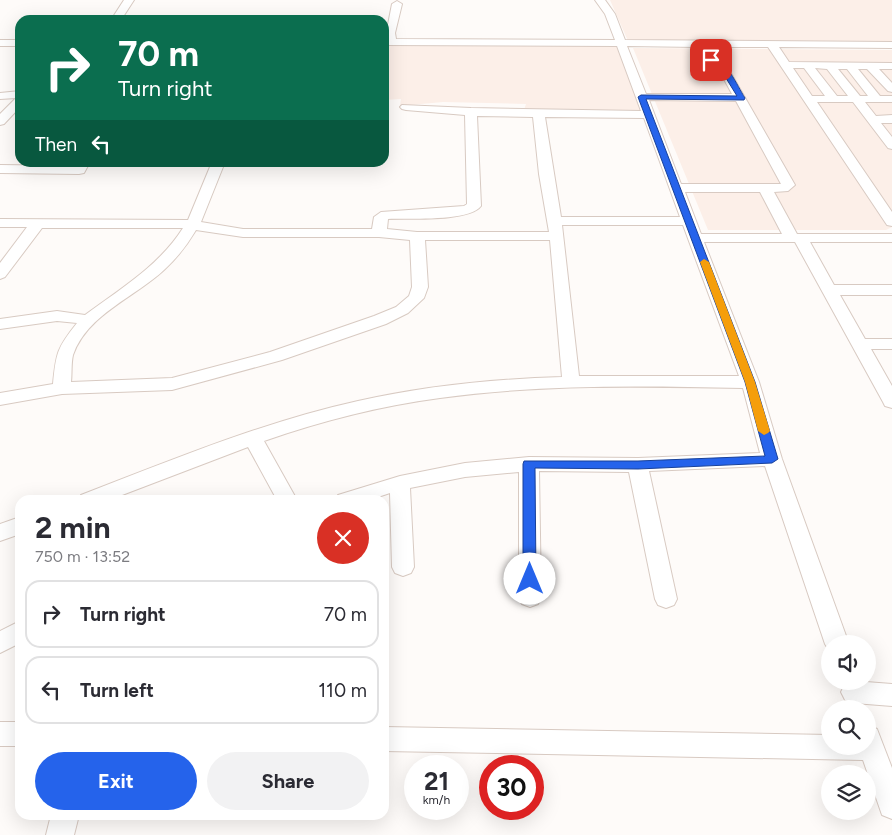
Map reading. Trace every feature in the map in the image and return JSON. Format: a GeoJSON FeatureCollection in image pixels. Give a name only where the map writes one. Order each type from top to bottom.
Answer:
{"type":"FeatureCollection","features":[{"type":"Feature","properties":{"kind":"street"},"geometry":{"type":"LineString","coordinates":[[119,15],[129,0]]}},
{"type":"Feature","properties":{"kind":"street"},"geometry":{"type":"LineString","coordinates":[[600,0],[607,6],[622,44],[750,382],[772,459],[834,635]]}},
{"type":"Feature","properties":{"kind":"street"},"geometry":{"type":"LineString","coordinates":[[389,36],[397,4]]}},
{"type":"Feature","properties":{"kind":"street"},"geometry":{"type":"LineString","coordinates":[[0,42],[15,43]]}},
{"type":"Feature","properties":{"kind":"street"},"geometry":{"type":"LineString","coordinates":[[389,42],[892,45]]}},
{"type":"Feature","properties":{"kind":"street"},"geometry":{"type":"LineString","coordinates":[[677,188],[783,188],[788,185],[742,98],[723,68],[709,58],[701,45]]}},
{"type":"Feature","properties":{"kind":"street"},"geometry":{"type":"LineString","coordinates":[[772,45],[892,222]]}},
{"type":"Feature","properties":{"kind":"street"},"geometry":{"type":"LineString","coordinates":[[785,65],[892,66]]}},
{"type":"Feature","properties":{"kind":"street"},"geometry":{"type":"LineString","coordinates":[[807,65],[834,99]]}},
{"type":"Feature","properties":{"kind":"street"},"geometry":{"type":"LineString","coordinates":[[830,65],[892,145]]}},
{"type":"Feature","properties":{"kind":"street"},"geometry":{"type":"LineString","coordinates":[[850,66],[888,98]]}},
{"type":"Feature","properties":{"kind":"street"},"geometry":{"type":"LineString","coordinates":[[870,66],[888,98]]}},
{"type":"Feature","properties":{"kind":"street"},"geometry":{"type":"LineString","coordinates":[[0,96],[15,94]]}},
{"type":"Feature","properties":{"kind":"street"},"geometry":{"type":"LineString","coordinates":[[641,97],[742,98]]}},
{"type":"Feature","properties":{"kind":"street"},"geometry":{"type":"LineString","coordinates":[[808,99],[888,98]]}},
{"type":"Feature","properties":{"kind":"street"},"geometry":{"type":"LineString","coordinates":[[406,107],[471,112],[648,115]]}},
{"type":"Feature","properties":{"kind":"street"},"geometry":{"type":"LineString","coordinates":[[0,121],[15,111]]}},
{"type":"Feature","properties":{"kind":"street"},"geometry":{"type":"LineString","coordinates":[[379,233],[381,217],[386,215],[454,211],[474,206],[471,112]]}},
{"type":"Feature","properties":{"kind":"street"},"geometry":{"type":"LineString","coordinates":[[539,114],[546,174],[556,228],[571,381]]}},
{"type":"Feature","properties":{"kind":"street"},"geometry":{"type":"LineString","coordinates":[[874,120],[892,119]]}},
{"type":"Feature","properties":{"kind":"street"},"geometry":{"type":"LineString","coordinates":[[0,169],[80,170],[82,167]]}},
{"type":"Feature","properties":{"kind":"street"},"geometry":{"type":"LineString","coordinates":[[62,388],[64,356],[72,339],[88,320],[159,267],[179,246],[199,212],[216,167]]}},
{"type":"Feature","properties":{"kind":"street"},"geometry":{"type":"LineString","coordinates":[[766,188],[796,238],[831,290],[892,402]]}},
{"type":"Feature","properties":{"kind":"street"},"geometry":{"type":"LineString","coordinates":[[0,223],[193,224],[205,228],[243,233],[379,233],[417,236],[690,222]]}},
{"type":"Feature","properties":{"kind":"street"},"geometry":{"type":"LineString","coordinates":[[0,274],[37,224]]}},
{"type":"Feature","properties":{"kind":"street"},"geometry":{"type":"LineString","coordinates":[[0,399],[62,388],[172,384],[276,356],[380,320],[402,310],[416,298],[420,287],[417,236]]}},
{"type":"Feature","properties":{"kind":"street"},"geometry":{"type":"LineString","coordinates":[[695,238],[892,238]]}},
{"type":"Feature","properties":{"kind":"street"},"geometry":{"type":"LineString","coordinates":[[831,290],[892,290]]}},
{"type":"Feature","properties":{"kind":"street"},"geometry":{"type":"LineString","coordinates":[[0,324],[57,316],[88,320]]}},
{"type":"Feature","properties":{"kind":"street"},"geometry":{"type":"LineString","coordinates":[[860,344],[892,344]]}},
{"type":"Feature","properties":{"kind":"street"},"geometry":{"type":"LineString","coordinates":[[102,495],[253,439],[336,412],[395,399],[495,385],[571,381],[750,382]]}},
{"type":"Feature","properties":{"kind":"street"},"geometry":{"type":"LineString","coordinates":[[253,439],[283,495]]}},
{"type":"Feature","properties":{"kind":"street"},"geometry":{"type":"LineString","coordinates":[[361,495],[400,483],[465,470],[529,464],[638,465],[772,459]]}},
{"type":"Feature","properties":{"kind":"street"},"geometry":{"type":"LineString","coordinates":[[529,464],[530,598]]}},
{"type":"Feature","properties":{"kind":"street"},"geometry":{"type":"LineString","coordinates":[[638,465],[666,599]]}},
{"type":"Feature","properties":{"kind":"street"},"geometry":{"type":"LineString","coordinates":[[400,483],[403,567]]}},
{"type":"Feature","properties":{"kind":"street"},"geometry":{"type":"LineString","coordinates":[[0,533],[15,527]]}},
{"type":"Feature","properties":{"kind":"street"},"geometry":{"type":"LineString","coordinates":[[0,643],[15,634]]}},
{"type":"Feature","properties":{"kind":"street"},"geometry":{"type":"LineString","coordinates":[[854,694],[892,695]]}},
{"type":"Feature","properties":{"kind":"street"},"geometry":{"type":"LineString","coordinates":[[0,734],[15,734]]}},
{"type":"Feature","properties":{"kind":"street"},"geometry":{"type":"LineString","coordinates":[[389,739],[821,742]]}},
{"type":"Feature","properties":{"kind":"street"},"geometry":{"type":"LineString","coordinates":[[874,755],[892,806]]}},
{"type":"Feature","properties":{"kind":"street"},"geometry":{"type":"LineString","coordinates":[[60,835],[64,820]]}},
{"type":"Feature","properties":{"kind":"shaded area"},"geometry":{"type":"Polygon","coordinates":[[[610,0],[892,0],[892,42],[628,41],[610,0]]]}},
{"type":"Feature","properties":{"kind":"shaded area"},"geometry":{"type":"Polygon","coordinates":[[[389,42],[622,45],[650,113],[524,110],[526,104],[443,102],[400,106],[401,99],[389,100],[389,42]]]}},
{"type":"Feature","properties":{"kind":"shaded area"},"geometry":{"type":"Polygon","coordinates":[[[633,48],[892,50],[892,227],[886,230],[708,230],[633,48]]]}},
{"type":"Feature","properties":{"kind":"slow traffic"},"geometry":{"type":"LineString","coordinates":[[704,262],[750,382],[764,431]]}},
{"type":"Feature","properties":{"kind":"route"},"geometry":{"type":"LineString","coordinates":[[530,579],[529,464],[638,465],[772,459],[750,382],[641,97],[742,98],[720,64],[711,60]]}}]}
